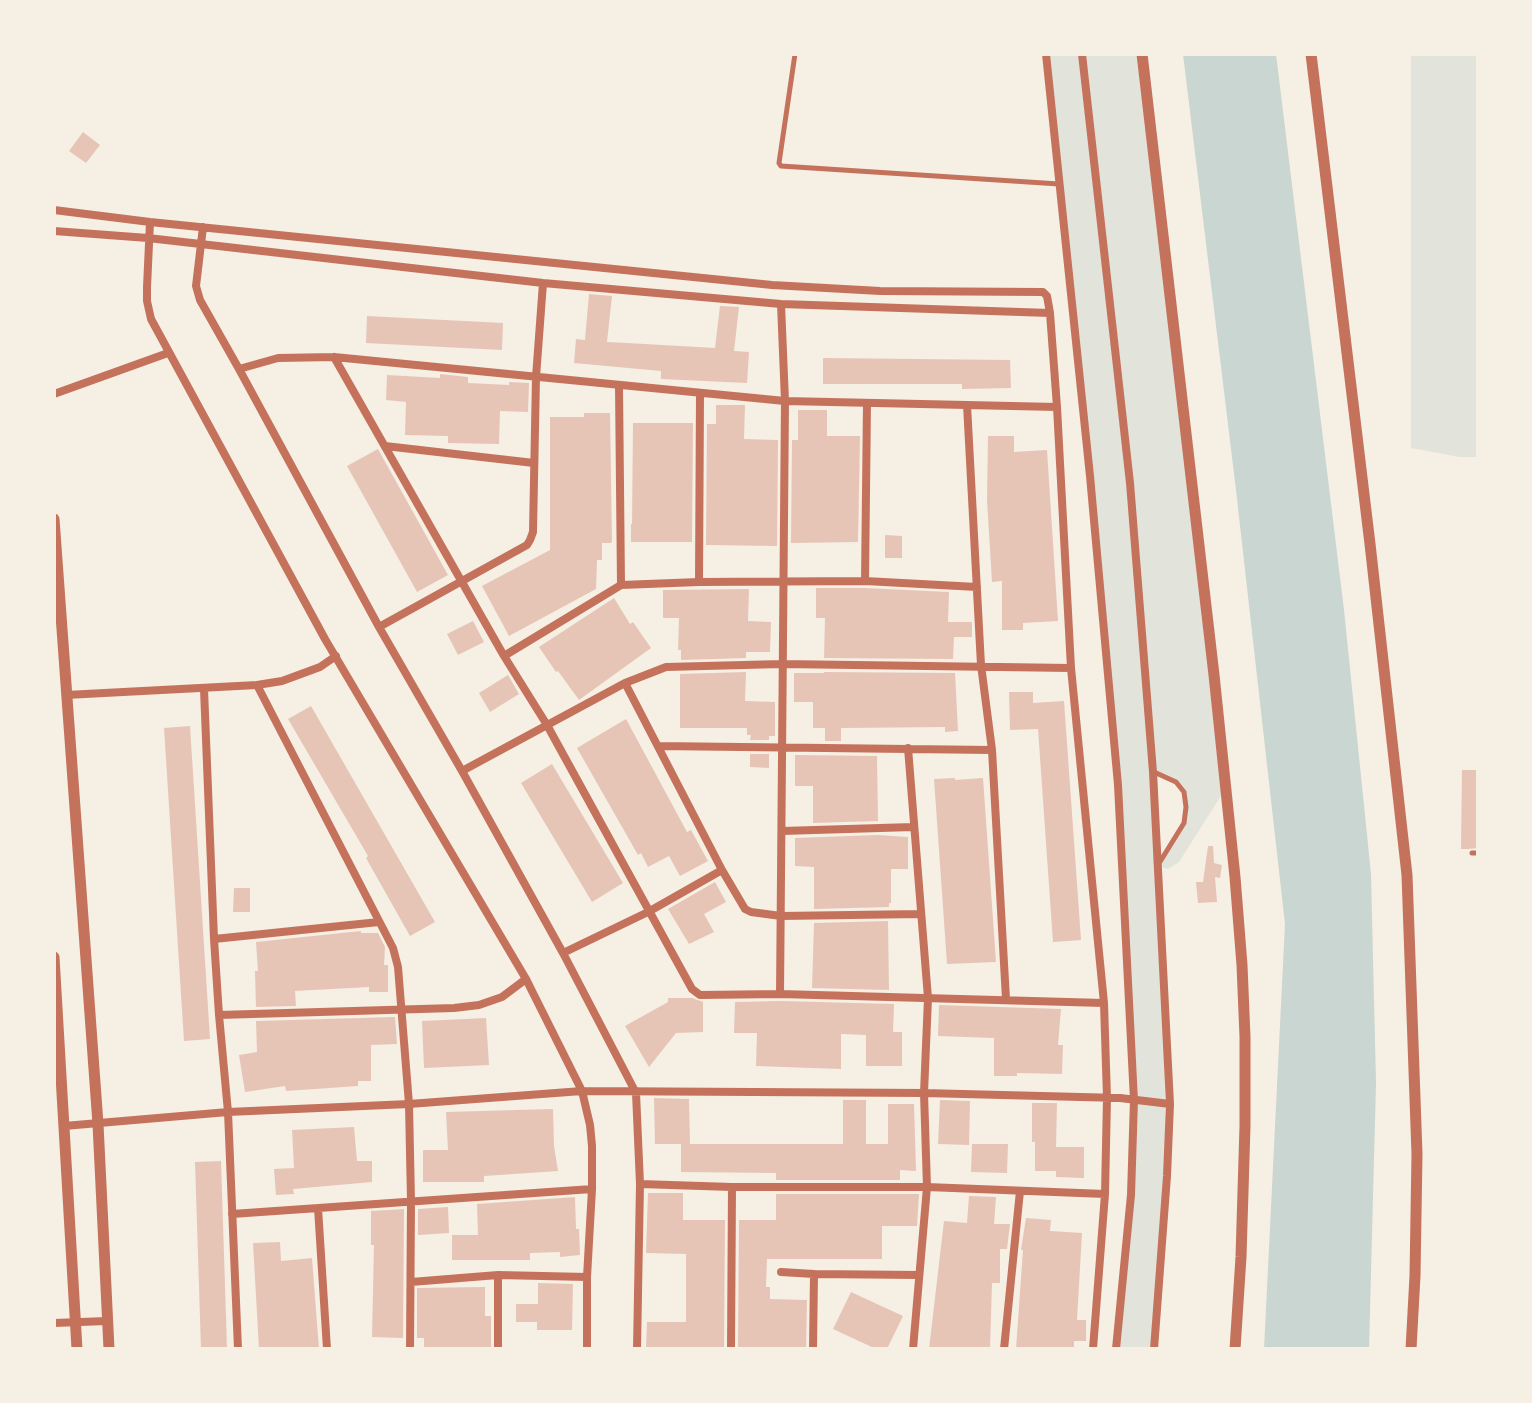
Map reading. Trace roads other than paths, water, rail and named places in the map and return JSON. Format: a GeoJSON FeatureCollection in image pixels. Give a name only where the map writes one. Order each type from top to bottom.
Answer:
{"type":"FeatureCollection","features":[{"type":"Feature","properties":{"kind":"street"},"geometry":{"type":"LineString","coordinates":[[1046,54],[1090,476],[1118,785],[1134,1100],[1131,1195],[1116,1349]]}},
{"type":"Feature","properties":{"kind":"street"},"geometry":{"type":"LineString","coordinates":[[1082,54],[1130,483],[1153,772],[1170,1104],[1154,1349]]}},
{"type":"Feature","properties":{"kind":"street"},"geometry":{"type":"LineString","coordinates":[[1142,54],[1198,528],[1242,965],[1245,1126],[1235,1349]]}},
{"type":"Feature","properties":{"kind":"street"},"geometry":{"type":"LineString","coordinates":[[1311,54],[1369,528],[1407,875],[1417,1154],[1411,1349]]}},
{"type":"Feature","properties":{"kind":"street"},"geometry":{"type":"LineString","coordinates":[[54,210],[772,285],[880,291],[1043,292],[1047,296],[1057,407],[1071,668],[1104,1003],[1107,1098],[1105,1194],[1093,1349]]}},
{"type":"Feature","properties":{"kind":"street"},"geometry":{"type":"LineString","coordinates":[[150,222],[147,301],[151,319],[168,353],[325,639],[526,979],[587,1092],[592,1189],[587,1349]]}},
{"type":"Feature","properties":{"kind":"street"},"geometry":{"type":"LineString","coordinates":[[203,227],[197,292],[379,627],[563,953],[636,1093],[640,1184],[637,1349]]}},
{"type":"Feature","properties":{"kind":"street"},"geometry":{"type":"LineString","coordinates":[[54,231],[148,238],[543,283],[781,304],[1050,313]]}},
{"type":"Feature","properties":{"kind":"street"},"geometry":{"type":"LineString","coordinates":[[379,627],[527,545],[530,540],[533,532],[536,377],[543,283]]}},
{"type":"Feature","properties":{"kind":"street"},"geometry":{"type":"LineString","coordinates":[[780,994],[785,401],[781,304]]}},
{"type":"Feature","properties":{"kind":"street"},"geometry":{"type":"LineString","coordinates":[[54,394],[168,353]]}},
{"type":"Feature","properties":{"kind":"street"},"geometry":{"type":"LineString","coordinates":[[239,369],[278,358],[334,357],[785,401],[1057,407]]}},
{"type":"Feature","properties":{"kind":"street"},"geometry":{"type":"LineString","coordinates":[[334,357],[461,582],[547,725],[692,989],[700,995],[780,994],[1104,1003]]}},
{"type":"Feature","properties":{"kind":"street"},"geometry":{"type":"LineString","coordinates":[[619,386],[621,585]]}},
{"type":"Feature","properties":{"kind":"street"},"geometry":{"type":"LineString","coordinates":[[699,582],[700,394]]}},
{"type":"Feature","properties":{"kind":"street"},"geometry":{"type":"LineString","coordinates":[[865,581],[867,403]]}},
{"type":"Feature","properties":{"kind":"street"},"geometry":{"type":"LineString","coordinates":[[967,405],[981,665],[992,750],[1006,999]]}},
{"type":"Feature","properties":{"kind":"street"},"geometry":{"type":"LineString","coordinates":[[385,446],[534,463]]}},
{"type":"Feature","properties":{"kind":"street"},"geometry":{"type":"LineString","coordinates":[[54,519],[60,679],[66,695],[98,1124],[109,1349]]}},
{"type":"Feature","properties":{"kind":"street"},"geometry":{"type":"LineString","coordinates":[[504,656],[621,585],[865,581],[977,587]]}},
{"type":"Feature","properties":{"kind":"street"},"geometry":{"type":"LineString","coordinates":[[66,695],[257,685],[282,681],[320,667],[336,656]]}},
{"type":"Feature","properties":{"kind":"street"},"geometry":{"type":"LineString","coordinates":[[462,771],[625,683],[666,667],[782,664],[1071,668]]}},
{"type":"Feature","properties":{"kind":"street"},"geometry":{"type":"LineString","coordinates":[[625,683],[745,909],[781,916],[920,914]]}},
{"type":"Feature","properties":{"kind":"street"},"geometry":{"type":"LineString","coordinates":[[257,685],[393,948],[398,967],[409,1104],[410,1349]]}},
{"type":"Feature","properties":{"kind":"street"},"geometry":{"type":"LineString","coordinates":[[204,689],[214,939],[228,1112],[238,1349]]}},
{"type":"Feature","properties":{"kind":"street"},"geometry":{"type":"LineString","coordinates":[[658,746],[992,750]]}},
{"type":"Feature","properties":{"kind":"street"},"geometry":{"type":"LineString","coordinates":[[908,748],[928,998],[924,1093],[927,1187],[913,1349]]}},
{"type":"Feature","properties":{"kind":"street"},"geometry":{"type":"LineString","coordinates":[[782,831],[913,827]]}},
{"type":"Feature","properties":{"kind":"street"},"geometry":{"type":"LineString","coordinates":[[563,953],[648,912],[722,870]]}},
{"type":"Feature","properties":{"kind":"street"},"geometry":{"type":"LineString","coordinates":[[214,939],[379,922]]}},
{"type":"Feature","properties":{"kind":"street"},"geometry":{"type":"LineString","coordinates":[[54,957],[77,1349]]}},
{"type":"Feature","properties":{"kind":"street"},"geometry":{"type":"LineString","coordinates":[[219,1015],[454,1008],[479,1005],[502,997],[526,979]]}},
{"type":"Feature","properties":{"kind":"street"},"geometry":{"type":"LineString","coordinates":[[64,1126],[228,1112],[587,1092],[924,1093],[1107,1098],[1170,1104]]}},
{"type":"Feature","properties":{"kind":"street"},"geometry":{"type":"LineString","coordinates":[[640,1184],[927,1187],[1105,1194]]}},
{"type":"Feature","properties":{"kind":"street"},"geometry":{"type":"LineString","coordinates":[[731,1349],[732,1187]]}},
{"type":"Feature","properties":{"kind":"street"},"geometry":{"type":"LineString","coordinates":[[232,1214],[592,1189]]}},
{"type":"Feature","properties":{"kind":"street"},"geometry":{"type":"LineString","coordinates":[[1004,1349],[1020,1191]]}},
{"type":"Feature","properties":{"kind":"street"},"geometry":{"type":"LineString","coordinates":[[318,1208],[327,1349]]}},
{"type":"Feature","properties":{"kind":"street"},"geometry":{"type":"LineString","coordinates":[[781,1272],[919,1275]]}},
{"type":"Feature","properties":{"kind":"street"},"geometry":{"type":"LineString","coordinates":[[813,1349],[814,1274]]}},
{"type":"Feature","properties":{"kind":"street"},"geometry":{"type":"LineString","coordinates":[[411,1282],[498,1275],[587,1277]]}},
{"type":"Feature","properties":{"kind":"street"},"geometry":{"type":"LineString","coordinates":[[498,1275],[498,1349]]}},
{"type":"Feature","properties":{"kind":"street"},"geometry":{"type":"LineString","coordinates":[[54,1323],[107,1321]]}},
{"type":"Feature","properties":{"kind":"lane"},"geometry":{"type":"LineString","coordinates":[[795,54],[781,166],[1060,184]]}},
{"type":"Feature","properties":{"kind":"lane"},"geometry":{"type":"LineString","coordinates":[[1153,772],[1176,782],[1184,792],[1186,807],[1184,823],[1157,866]]}}]}
